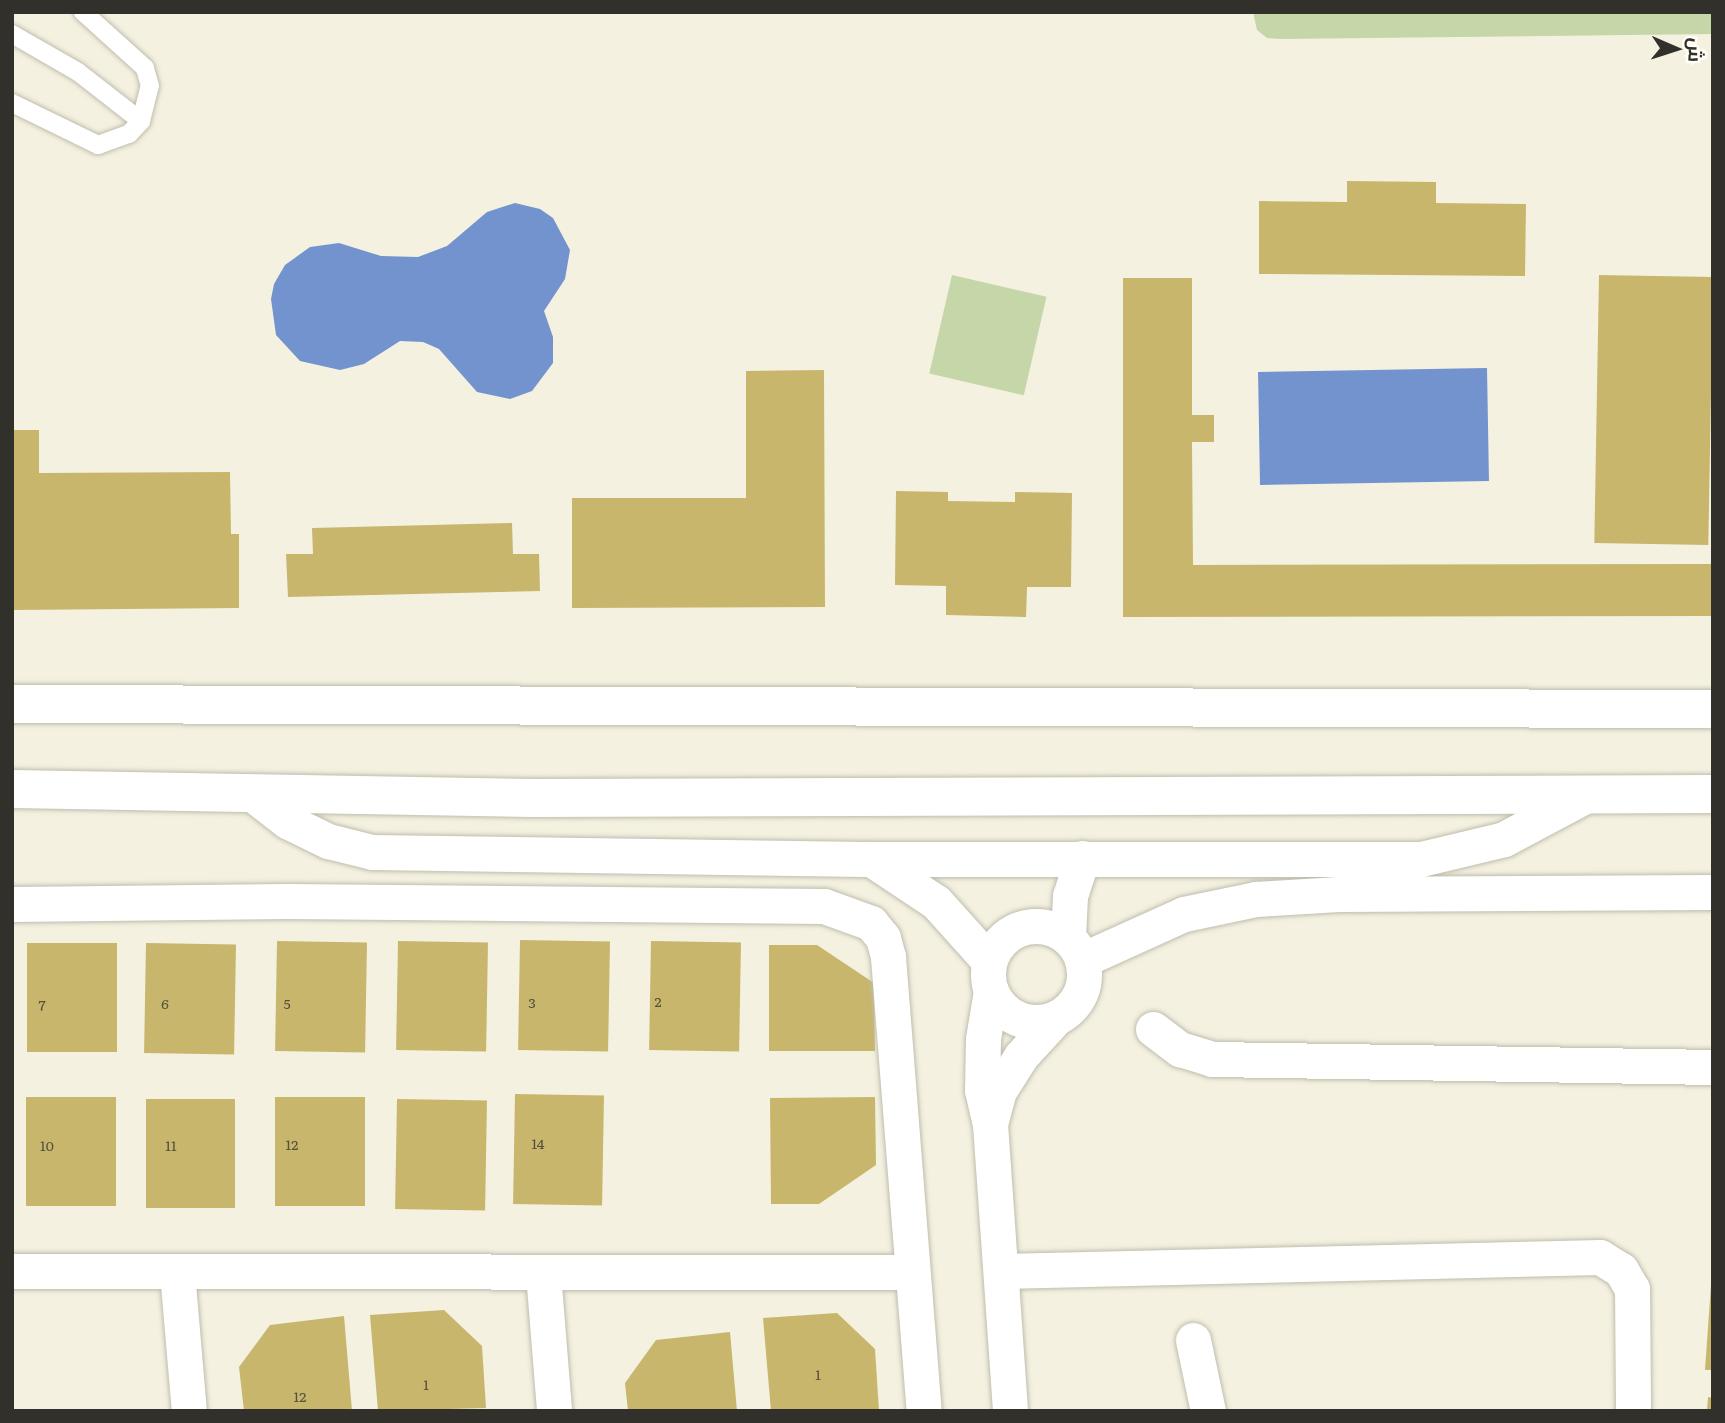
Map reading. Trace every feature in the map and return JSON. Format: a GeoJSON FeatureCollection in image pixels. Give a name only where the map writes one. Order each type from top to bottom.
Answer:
{"type":"FeatureCollection","features":[{"type":"Feature","properties":{"kind":"main road"},"geometry":{"type":"LineString","coordinates":[[12,704],[1713,709]]}},
{"type":"Feature","properties":{"kind":"main road"},"geometry":{"type":"LineString","coordinates":[[12,789],[532,798],[1713,794]]}},
{"type":"Feature","properties":{"kind":"street"},"geometry":{"type":"LineString","coordinates":[[251,793],[287,821],[328,841],[372,852],[871,859],[1440,856],[1504,839],[1585,796]]}},
{"type":"Feature","properties":{"kind":"street"},"geometry":{"type":"LineString","coordinates":[[990,1124],[999,1091],[1021,1056],[1077,999],[1083,980],[1075,948],[1070,896],[1082,858]]}},
{"type":"Feature","properties":{"kind":"street"},"geometry":{"type":"LineString","coordinates":[[871,859],[956,918],[1013,1016],[1028,1021],[1054,1020]]}},
{"type":"Feature","properties":{"kind":"street"},"geometry":{"type":"LineString","coordinates":[[1010,1411],[990,1124],[982,1090],[983,1039],[990,976],[1000,942],[1017,930],[1038,926],[1075,948],[1184,914],[1256,899],[1338,894],[1713,892]]}},
{"type":"Feature","properties":{"kind":"street"},"geometry":{"type":"LineString","coordinates":[[12,904],[314,901],[824,906],[844,911],[871,923],[883,938],[888,957],[924,1411]]}},
{"type":"Feature","properties":{"kind":"street"},"geometry":{"type":"LineString","coordinates":[[1153,1029],[1180,1049],[1212,1059],[1713,1068]]}},
{"type":"Feature","properties":{"kind":"street"},"geometry":{"type":"LineString","coordinates":[[1001,1272],[1600,1257],[1621,1270],[1632,1289],[1633,1411]]}},
{"type":"Feature","properties":{"kind":"street"},"geometry":{"type":"LineString","coordinates":[[12,1271],[911,1272]]}},
{"type":"Feature","properties":{"kind":"street"},"geometry":{"type":"LineString","coordinates":[[177,1272],[189,1411]]}},
{"type":"Feature","properties":{"kind":"street"},"geometry":{"type":"LineString","coordinates":[[543,1273],[554,1411]]}},
{"type":"Feature","properties":{"kind":"street"},"geometry":{"type":"LineString","coordinates":[[1193,1340],[1208,1411]]}},
{"type":"Feature","properties":{"kind":"lane"},"geometry":{"type":"LineString","coordinates":[[12,103],[98,145],[130,134],[141,121],[150,86],[145,68],[83,12]]}},
{"type":"Feature","properties":{"kind":"lane"},"geometry":{"type":"LineString","coordinates":[[12,34],[78,72],[141,121]]}},
{"type":"Feature","properties":{"kind":"green space"},"geometry":{"type":"Polygon","coordinates":[[[1253,12],[1713,12],[1713,34],[1280,39],[1267,38],[1257,30],[1253,12]]]}},
{"type":"Feature","properties":{"kind":"green space"},"geometry":{"type":"Polygon","coordinates":[[[952,275],[1047,297],[1024,395],[929,373],[952,275]]]}},
{"type":"Feature","properties":{"kind":"water"},"geometry":{"type":"Polygon","coordinates":[[[515,203],[540,209],[553,218],[570,250],[565,279],[544,311],[553,337],[553,363],[532,391],[510,399],[477,392],[439,349],[423,342],[400,341],[364,364],[340,370],[300,361],[276,335],[271,299],[274,284],[285,265],[310,247],[339,243],[381,256],[418,257],[447,246],[487,212],[515,203]]]}},
{"type":"Feature","properties":{"kind":"water"},"geometry":{"type":"Polygon","coordinates":[[[1487,368],[1489,481],[1260,485],[1258,372],[1487,368]]]}},
{"type":"Feature","properties":{"kind":"building"},"geometry":{"type":"Polygon","coordinates":[[[1347,181],[1436,182],[1436,203],[1526,204],[1525,276],[1259,274],[1259,201],[1347,202],[1347,181]]]}},
{"type":"Feature","properties":{"kind":"building"},"geometry":{"type":"Polygon","coordinates":[[[1599,275],[1713,277],[1708,545],[1594,543],[1599,275]]]}},
{"type":"Feature","properties":{"kind":"building"},"geometry":{"type":"Polygon","coordinates":[[[1123,278],[1192,278],[1192,415],[1214,415],[1214,442],[1192,442],[1193,565],[1713,564],[1713,616],[1123,617],[1123,278]]]}},
{"type":"Feature","properties":{"kind":"building"},"geometry":{"type":"Polygon","coordinates":[[[824,370],[825,607],[572,608],[572,498],[746,498],[746,371],[824,370]]]}},
{"type":"Feature","properties":{"kind":"building"},"geometry":{"type":"Polygon","coordinates":[[[12,430],[39,430],[39,473],[230,472],[231,534],[239,534],[239,608],[12,610],[12,430]]]}},
{"type":"Feature","properties":{"kind":"building"},"geometry":{"type":"Polygon","coordinates":[[[896,491],[948,492],[948,501],[1015,502],[1015,492],[1072,493],[1071,587],[1027,587],[1026,617],[946,615],[946,586],[895,585],[896,491]]]}},
{"type":"Feature","properties":{"kind":"building"},"geometry":{"type":"Polygon","coordinates":[[[512,523],[513,554],[539,554],[540,591],[288,597],[286,554],[313,554],[312,528],[512,523]]]}},
{"type":"Feature","properties":{"kind":"building"},"geometry":{"type":"Polygon","coordinates":[[[520,940],[610,942],[608,1052],[518,1050],[520,940]]]}},
{"type":"Feature","properties":{"kind":"building"},"geometry":{"type":"Polygon","coordinates":[[[277,941],[367,943],[365,1053],[275,1051],[277,941]]]}},
{"type":"Feature","properties":{"kind":"building"},"geometry":{"type":"Polygon","coordinates":[[[398,941],[488,943],[486,1052],[396,1050],[398,941]]]}},
{"type":"Feature","properties":{"kind":"building"},"geometry":{"type":"Polygon","coordinates":[[[651,941],[741,943],[739,1052],[649,1050],[651,941]]]}},
{"type":"Feature","properties":{"kind":"building"},"geometry":{"type":"Polygon","coordinates":[[[27,943],[117,943],[117,1052],[27,1052],[27,943]]]}},
{"type":"Feature","properties":{"kind":"building"},"geometry":{"type":"Polygon","coordinates":[[[146,943],[236,945],[234,1055],[144,1053],[146,943]]]}},
{"type":"Feature","properties":{"kind":"building"},"geometry":{"type":"Polygon","coordinates":[[[769,945],[817,945],[874,983],[875,1051],[769,1051],[769,945]]]}},
{"type":"Feature","properties":{"kind":"building"},"geometry":{"type":"Polygon","coordinates":[[[515,1094],[604,1096],[602,1206],[513,1204],[515,1094]]]}},
{"type":"Feature","properties":{"kind":"building"},"geometry":{"type":"Polygon","coordinates":[[[26,1097],[116,1097],[116,1206],[26,1206],[26,1097]]]}},
{"type":"Feature","properties":{"kind":"building"},"geometry":{"type":"Polygon","coordinates":[[[275,1097],[365,1097],[365,1206],[275,1206],[275,1097]]]}},
{"type":"Feature","properties":{"kind":"building"},"geometry":{"type":"Polygon","coordinates":[[[875,1097],[876,1165],[819,1204],[771,1204],[770,1098],[875,1097]]]}},
{"type":"Feature","properties":{"kind":"building"},"geometry":{"type":"Polygon","coordinates":[[[146,1099],[235,1099],[235,1208],[146,1208],[146,1099]]]}},
{"type":"Feature","properties":{"kind":"building"},"geometry":{"type":"Polygon","coordinates":[[[397,1099],[487,1101],[485,1211],[395,1209],[397,1099]]]}},
{"type":"Feature","properties":{"kind":"building"},"geometry":{"type":"Polygon","coordinates":[[[1711,1285],[1713,1370],[1705,1370],[1711,1285]]]}},
{"type":"Feature","properties":{"kind":"building"},"geometry":{"type":"Polygon","coordinates":[[[444,1310],[482,1346],[486,1408],[378,1411],[370,1315],[444,1310]]]}},
{"type":"Feature","properties":{"kind":"building"},"geometry":{"type":"Polygon","coordinates":[[[837,1313],[875,1349],[879,1411],[771,1411],[763,1318],[837,1313]]]}},
{"type":"Feature","properties":{"kind":"building"},"geometry":{"type":"Polygon","coordinates":[[[344,1316],[352,1411],[244,1411],[239,1367],[270,1325],[344,1316]]]}},
{"type":"Feature","properties":{"kind":"building"},"geometry":{"type":"Polygon","coordinates":[[[730,1332],[737,1411],[628,1411],[625,1383],[656,1340],[730,1332]]]}},
{"type":"Feature","properties":{"kind":"building"},"geometry":{"type":"Polygon","coordinates":[[[1708,1397],[1713,1398],[1713,1411],[1707,1411],[1708,1397]]]}}]}
